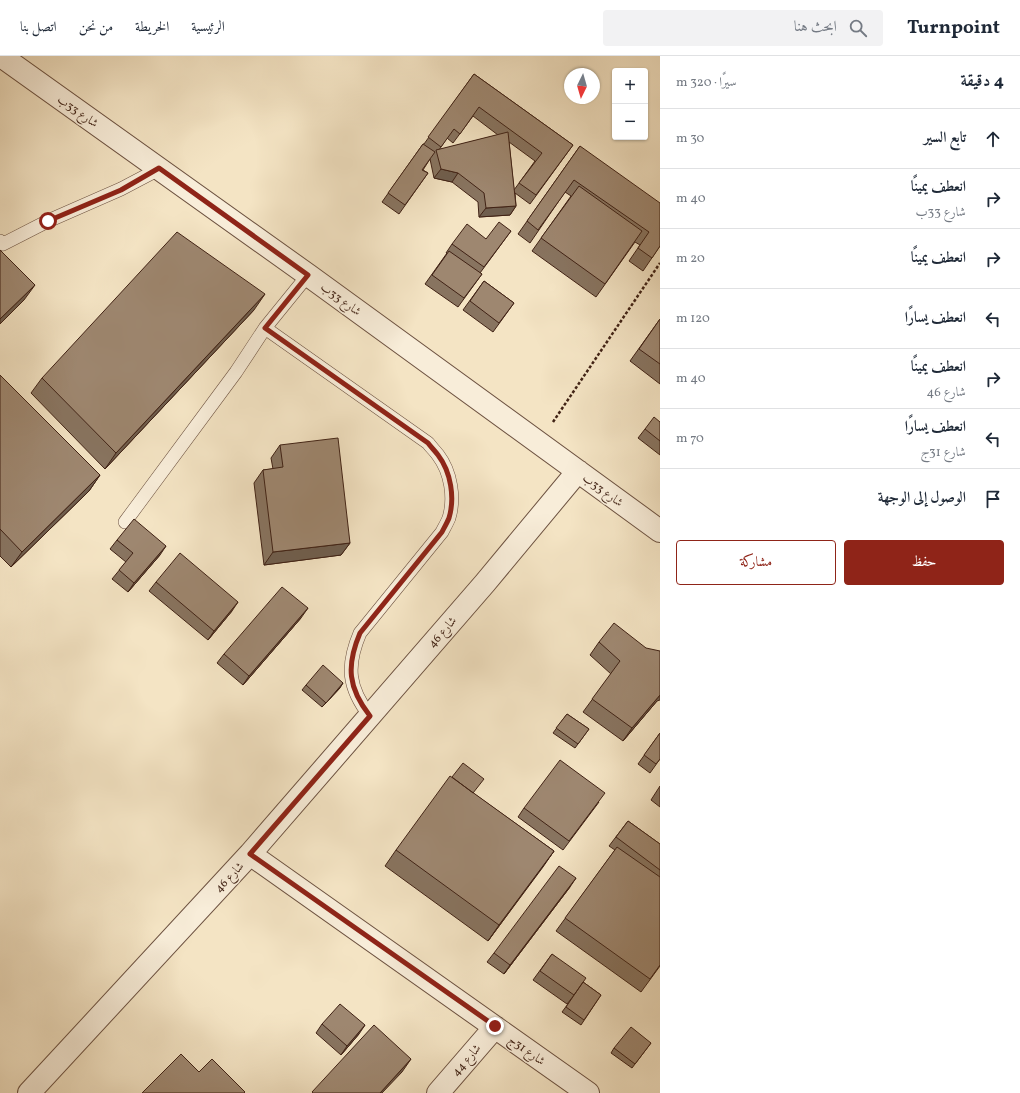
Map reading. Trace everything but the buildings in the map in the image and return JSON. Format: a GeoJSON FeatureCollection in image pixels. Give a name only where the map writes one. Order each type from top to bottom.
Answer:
{"type":"FeatureCollection","features":[{"type":"Feature","properties":{"kind":"street","name":"شارع 33ب"},"geometry":{"type":"LineString","coordinates":[[1,56],[308,275],[660,531]]}},
{"type":"Feature","properties":{"kind":"street","name":"شارع 46"},"geometry":{"type":"LineString","coordinates":[[28,1093],[250,854],[485,582],[578,471]]}},
{"type":"Feature","properties":{"kind":"street","name":"شارع 31ج"},"geometry":{"type":"LineString","coordinates":[[250,854],[588,1093]]}},
{"type":"Feature","properties":{"kind":"street","name":"شارع 44"},"geometry":{"type":"LineString","coordinates":[[438,1093],[495,1026]]}},
{"type":"Feature","properties":{"kind":"lane"},"geometry":{"type":"LineString","coordinates":[[0,241],[3,244],[48,221],[121,190],[159,168]]}},
{"type":"Feature","properties":{"kind":"lane"},"geometry":{"type":"LineString","coordinates":[[124,522],[236,372],[265,328],[308,275]]}},
{"type":"Feature","properties":{"kind":"lane"},"geometry":{"type":"LineString","coordinates":[[265,328],[428,443],[439,455],[451,485],[452,501],[449,518],[442,532],[360,633],[354,646],[351,661],[351,676],[354,690],[361,704],[370,716]]}},
{"type":"Feature","properties":{"kind":"path"},"geometry":{"type":"LineString","coordinates":[[538,442],[660,263]]}},
{"type":"Feature","properties":{"kind":"route"},"geometry":{"type":"LineString","coordinates":[[48,221],[121,190],[159,168],[308,275],[265,328],[428,443],[439,455],[451,485],[452,501],[449,518],[442,532],[360,633],[354,646],[351,661],[351,676],[354,690],[361,704],[370,716],[250,854],[495,1026]]}}]}
